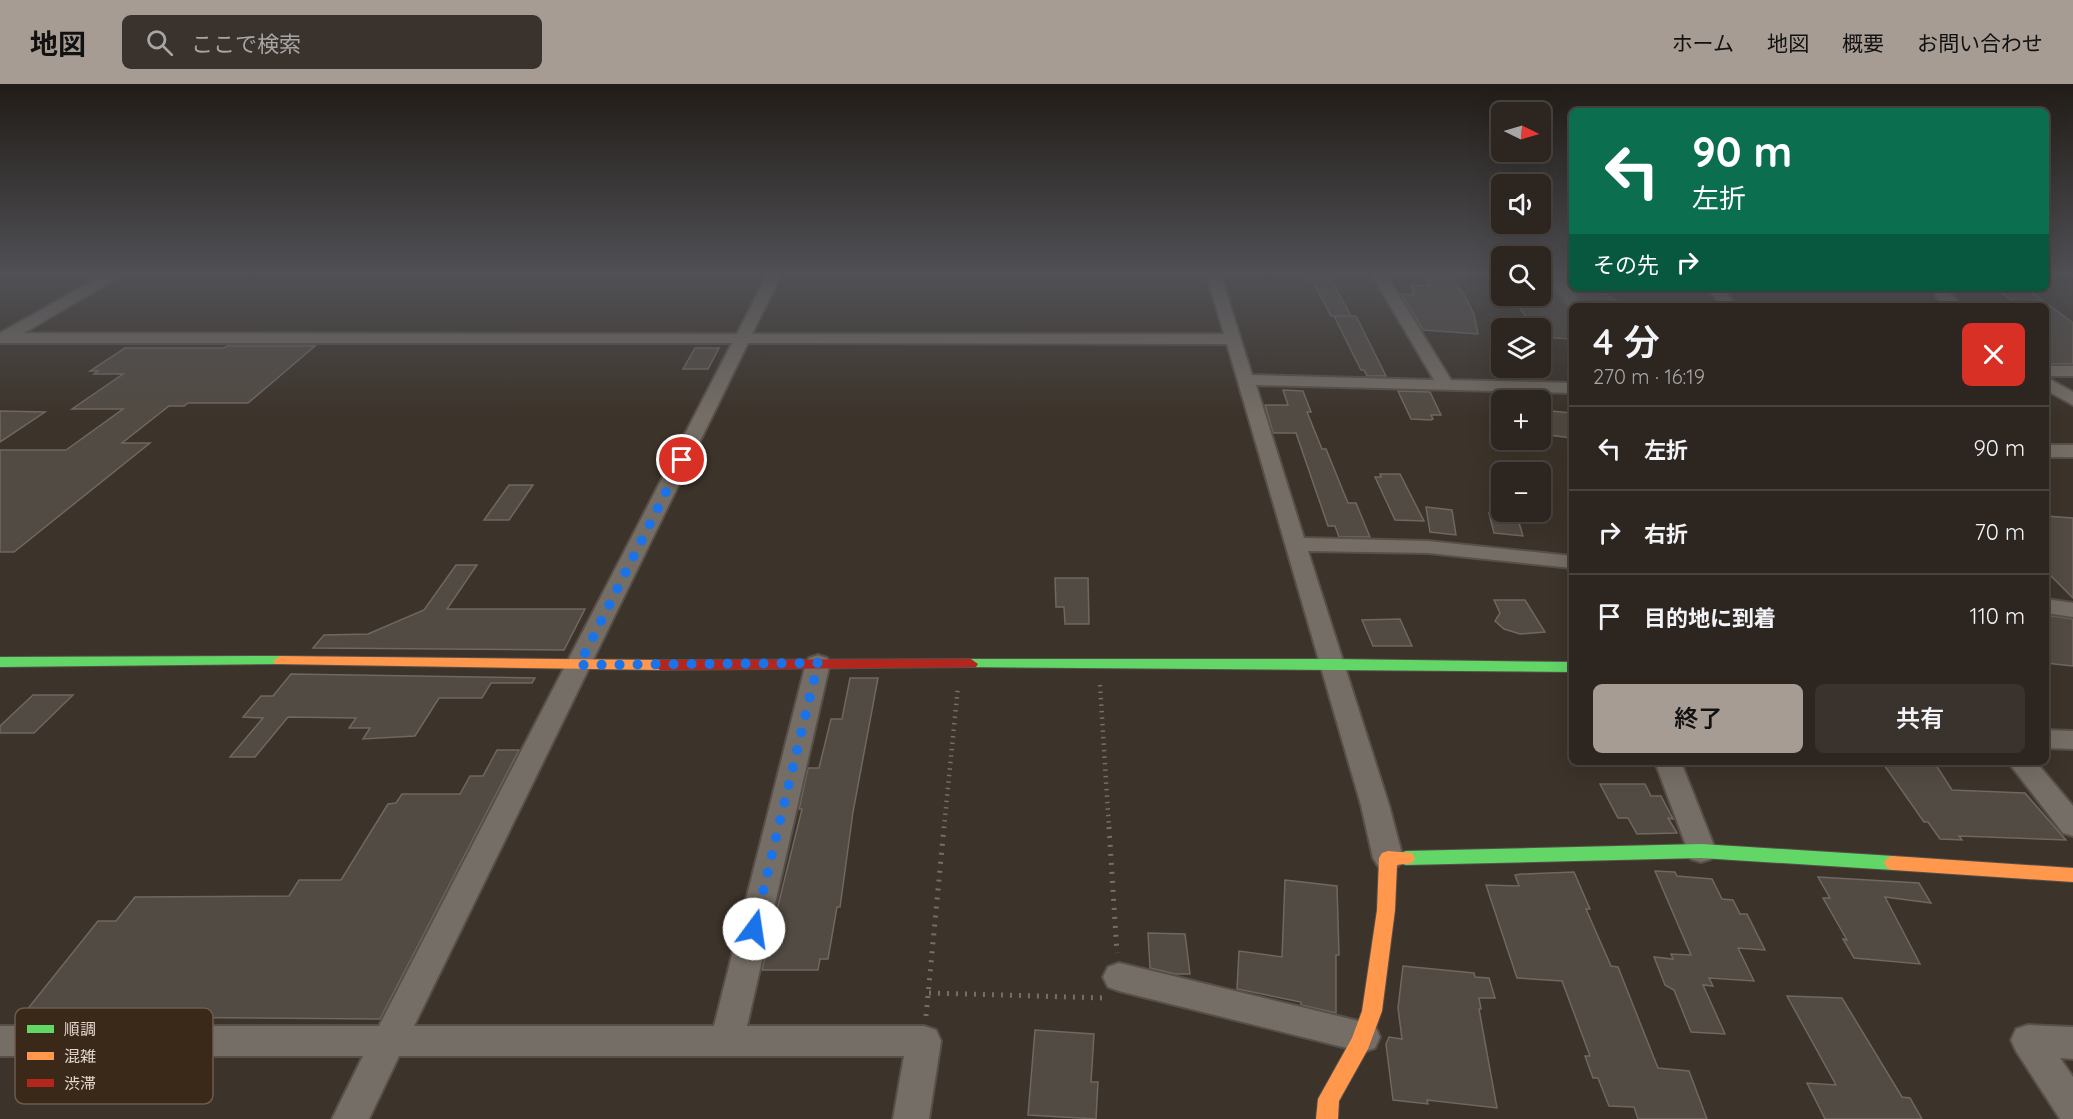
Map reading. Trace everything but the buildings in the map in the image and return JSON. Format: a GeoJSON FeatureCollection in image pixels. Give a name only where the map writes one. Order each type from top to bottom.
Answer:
{"type":"FeatureCollection","features":[{"type":"Feature","properties":{"kind":"street"},"geometry":{"type":"LineString","coordinates":[[2,339],[33,321]]}},
{"type":"Feature","properties":{"kind":"street"},"geometry":{"type":"LineString","coordinates":[[350,1119],[751,321]]}},
{"type":"Feature","properties":{"kind":"street"},"geometry":{"type":"LineString","coordinates":[[1227,321],[1247,380],[1376,805],[1388,858],[1386,909],[1372,1011],[1363,1037],[1329,1099],[1327,1119]]}},
{"type":"Feature","properties":{"kind":"street"},"geometry":{"type":"LineString","coordinates":[[1407,321],[1446,385]]}},
{"type":"Feature","properties":{"kind":"street"},"geometry":{"type":"LineString","coordinates":[[2,339],[1232,339]]}},
{"type":"Feature","properties":{"kind":"street"},"geometry":{"type":"LineString","coordinates":[[2049,371],[2073,371]]}},
{"type":"Feature","properties":{"kind":"street"},"geometry":{"type":"LineString","coordinates":[[1247,380],[1569,388]]}},
{"type":"Feature","properties":{"kind":"street"},"geometry":{"type":"LineString","coordinates":[[2049,384],[2073,400]]}},
{"type":"Feature","properties":{"kind":"street"},"geometry":{"type":"LineString","coordinates":[[2049,451],[2073,451]]}},
{"type":"Feature","properties":{"kind":"street"},"geometry":{"type":"LineString","coordinates":[[1296,544],[1428,547],[1569,562]]}},
{"type":"Feature","properties":{"kind":"street"},"geometry":{"type":"LineString","coordinates":[[2049,606],[2073,610]]}},
{"type":"Feature","properties":{"kind":"street"},"geometry":{"type":"LineString","coordinates":[[0,662],[274,661],[579,665],[1332,664],[1569,667]]}},
{"type":"Feature","properties":{"kind":"street"},"geometry":{"type":"LineString","coordinates":[[727,1040],[818,663]]}},
{"type":"Feature","properties":{"kind":"street"},"geometry":{"type":"LineString","coordinates":[[2049,739],[2073,740]]}},
{"type":"Feature","properties":{"kind":"street"},"geometry":{"type":"LineString","coordinates":[[1669,765],[1701,851]]}},
{"type":"Feature","properties":{"kind":"street"},"geometry":{"type":"LineString","coordinates":[[2023,765],[2073,825]]}},
{"type":"Feature","properties":{"kind":"street"},"geometry":{"type":"LineString","coordinates":[[1388,858],[1701,851],[2073,875]]}},
{"type":"Feature","properties":{"kind":"street"},"geometry":{"type":"LineString","coordinates":[[1119,977],[1363,1037]]}},
{"type":"Feature","properties":{"kind":"street"},"geometry":{"type":"LineString","coordinates":[[213,1040],[924,1041],[910,1119]]}},
{"type":"Feature","properties":{"kind":"street"},"geometry":{"type":"LineString","coordinates":[[2073,1043],[2028,1040],[2073,1107]]}},
{"type":"Feature","properties":{"kind":"street"},"geometry":{"type":"LineString","coordinates":[[0,1041],[15,1041]]}},
{"type":"Feature","properties":{"kind":"path"},"geometry":{"type":"LineString","coordinates":[[924,1041],[960,664]]}},
{"type":"Feature","properties":{"kind":"path"},"geometry":{"type":"LineString","coordinates":[[928,993],[1104,999],[1111,993],[1119,977],[1098,664]]}},
{"type":"Feature","properties":{"kind":"traffic: fast"},"geometry":{"type":"LineString","coordinates":[[0,662],[280,661]]}},
{"type":"Feature","properties":{"kind":"traffic: fast"},"geometry":{"type":"LineString","coordinates":[[971,664],[1569,667]]}},
{"type":"Feature","properties":{"kind":"traffic: fast"},"geometry":{"type":"LineString","coordinates":[[1406,858],[1701,851],[1893,863]]}},
{"type":"Feature","properties":{"kind":"traffic: slow"},"geometry":{"type":"LineString","coordinates":[[280,661],[660,665]]}},
{"type":"Feature","properties":{"kind":"traffic: slow"},"geometry":{"type":"LineString","coordinates":[[1327,1119],[1329,1099],[1361,1042],[1372,1011],[1386,910],[1388,858],[1406,858]]}},
{"type":"Feature","properties":{"kind":"traffic: slow"},"geometry":{"type":"LineString","coordinates":[[1893,863],[2073,875]]}},
{"type":"Feature","properties":{"kind":"traffic: jam"},"geometry":{"type":"LineString","coordinates":[[660,665],[971,664]]}},
{"type":"Feature","properties":{"kind":"route"},"geometry":{"type":"LineString","coordinates":[[682,460],[579,665],[818,663],[754,929]]}}]}
